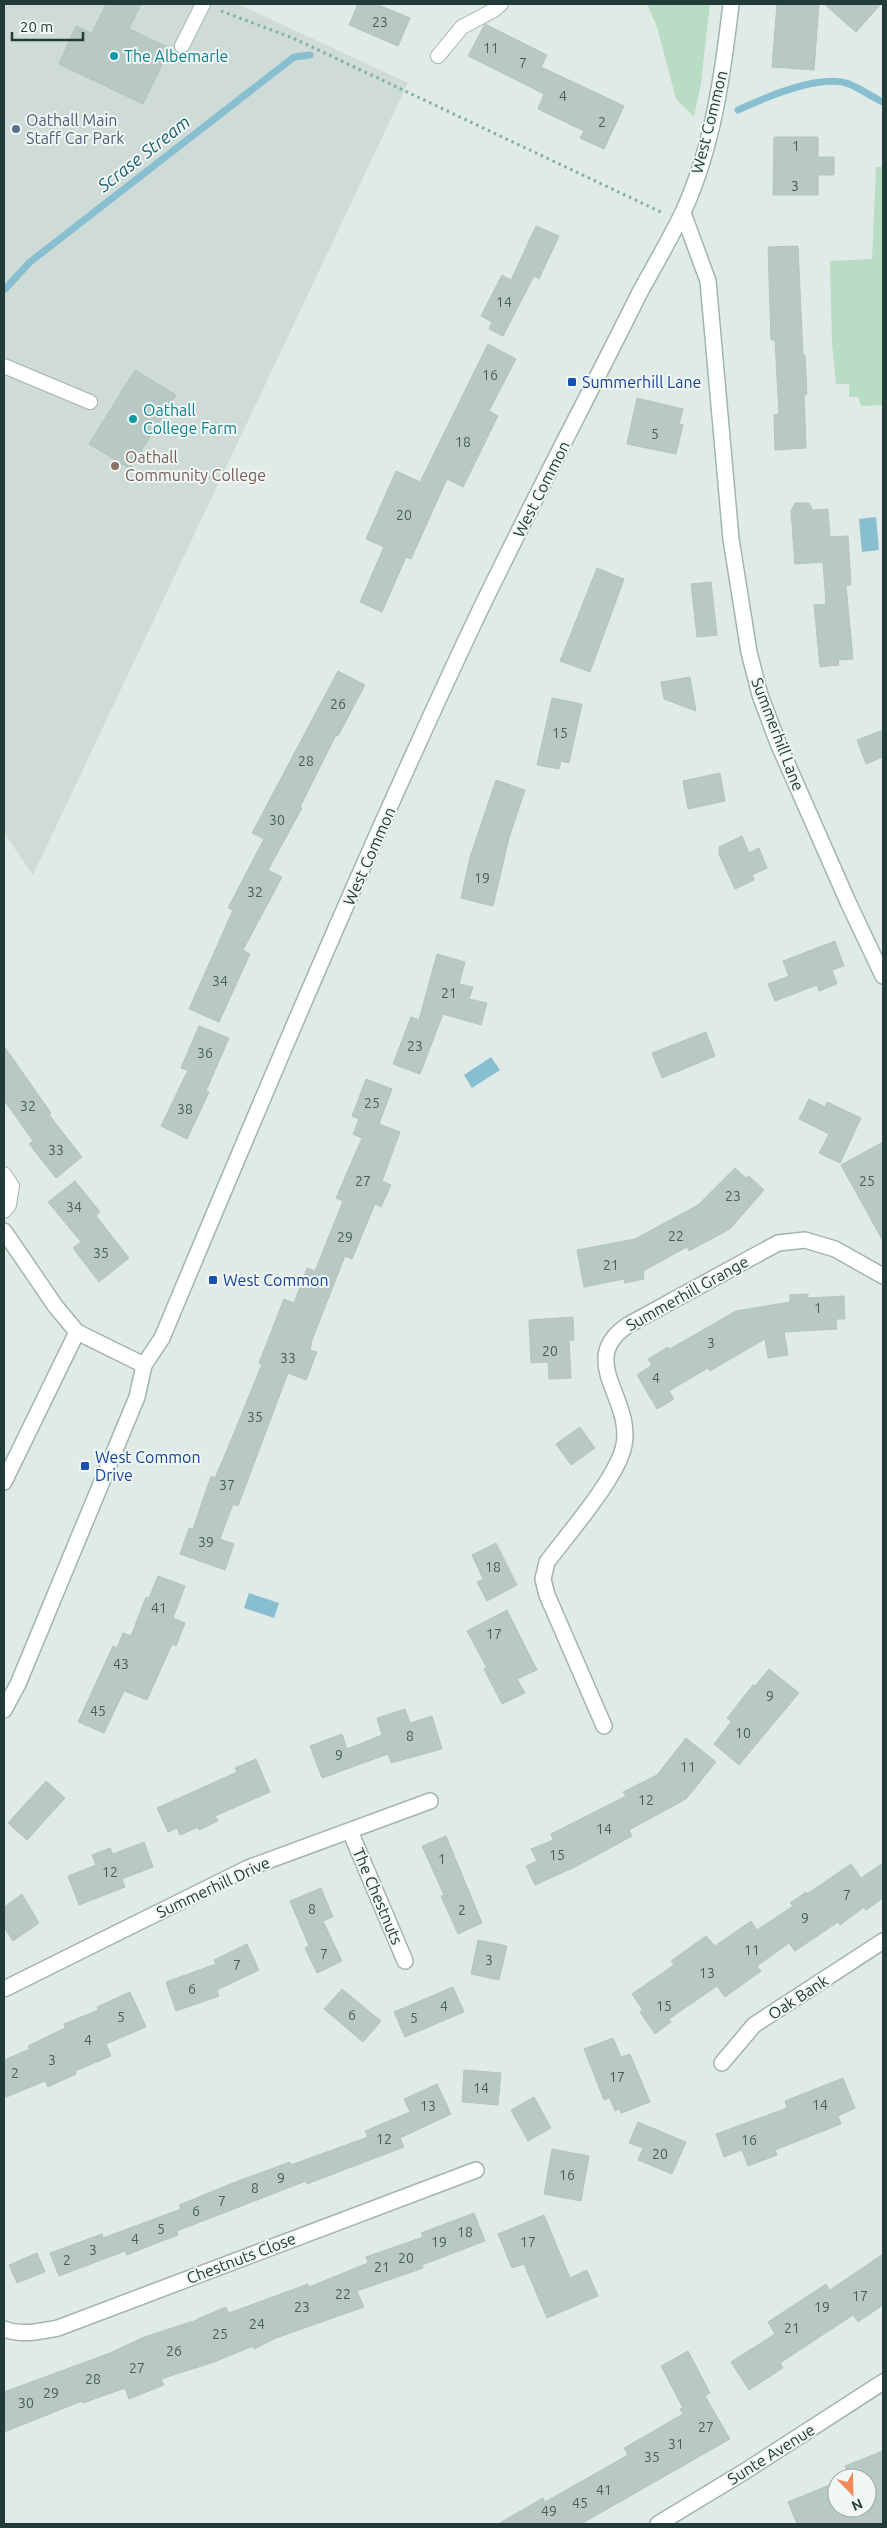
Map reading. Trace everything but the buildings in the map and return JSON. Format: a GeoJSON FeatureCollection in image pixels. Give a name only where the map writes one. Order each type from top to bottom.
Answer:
{"type":"FeatureCollection","features":[{"type":"Feature","properties":{"kind":"street","name":"West Common"},"geometry":{"type":"LineString","coordinates":[[4,1710],[18,1684],[123,1432],[137,1397],[144,1365],[162,1338],[297,1014],[473,626],[680,217],[702,159],[715,108],[723,72],[731,4]]}},
{"type":"Feature","properties":{"kind":"street","name":"Summerhill Lane"},"geometry":{"type":"LineString","coordinates":[[680,217],[708,281],[731,539],[749,652],[760,695],[778,744],[883,976]]}},
{"type":"Feature","properties":{"kind":"street"},"geometry":{"type":"LineString","coordinates":[[4,1231],[56,1307],[77,1332],[144,1365]]}},
{"type":"Feature","properties":{"kind":"street","name":"Summerhill Grange"},"geometry":{"type":"LineString","coordinates":[[604,1726],[547,1595],[543,1580],[547,1562],[615,1470],[624,1445],[625,1424],[621,1406],[605,1364],[610,1341],[628,1325],[778,1242],[805,1240],[835,1249],[883,1276]]}},
{"type":"Feature","properties":{"kind":"street"},"geometry":{"type":"LineString","coordinates":[[4,1482],[77,1332]]}},
{"type":"Feature","properties":{"kind":"street","name":"Summerhill Drive"},"geometry":{"type":"LineString","coordinates":[[4,1990],[248,1868],[430,1801]]}},
{"type":"Feature","properties":{"kind":"street","name":"The Chestnuts"},"geometry":{"type":"LineString","coordinates":[[350,1830],[406,1961]]}},
{"type":"Feature","properties":{"kind":"street","name":"Oak Bank"},"geometry":{"type":"LineString","coordinates":[[722,2063],[754,2025],[883,1942]]}},
{"type":"Feature","properties":{"kind":"street","name":"Chestnuts Close"},"geometry":{"type":"LineString","coordinates":[[4,2329],[33,2333],[58,2328],[476,2170]]}},
{"type":"Feature","properties":{"kind":"street","name":"Sunte Avenue"},"geometry":{"type":"LineString","coordinates":[[658,2524],[883,2382]]}},
{"type":"Feature","properties":{"kind":"lane"},"geometry":{"type":"LineString","coordinates":[[182,46],[203,4]]}},
{"type":"Feature","properties":{"kind":"lane"},"geometry":{"type":"LineString","coordinates":[[438,56],[462,27],[494,10],[501,4]]}},
{"type":"Feature","properties":{"kind":"lane"},"geometry":{"type":"LineString","coordinates":[[4,366],[90,402]]}},
{"type":"Feature","properties":{"kind":"lane"},"geometry":{"type":"LineString","coordinates":[[4,1174],[12,1186],[9,1205],[4,1211]]}},
{"type":"Feature","properties":{"kind":"path"},"geometry":{"type":"LineString","coordinates":[[203,4],[293,38],[680,217]]}},
{"type":"Feature","properties":{"kind":"shaded area","name":"Oathall Community College"},"geometry":{"type":"Polygon","coordinates":[[[4,4],[238,4],[408,83],[33,875],[4,833],[4,4]]]}},
{"type":"Feature","properties":{"kind":"green space"},"geometry":{"type":"Polygon","coordinates":[[[647,4],[710,4],[701,83],[694,117],[676,99],[657,27],[647,4]]]}},
{"type":"Feature","properties":{"kind":"green space"},"geometry":{"type":"Polygon","coordinates":[[[876,167],[883,167],[883,405],[861,406],[858,397],[849,397],[849,384],[836,384],[832,342],[830,261],[872,259],[876,167]]]}},
{"type":"Feature","properties":{"kind":"water"},"geometry":{"type":"Polygon","coordinates":[[[876,517],[879,550],[862,552],[859,519],[876,517]]]}},
{"type":"Feature","properties":{"kind":"water"},"geometry":{"type":"Polygon","coordinates":[[[491,1057],[500,1070],[472,1088],[464,1075],[491,1057]]]}},
{"type":"Feature","properties":{"kind":"water"},"geometry":{"type":"Polygon","coordinates":[[[249,1593],[279,1603],[274,1618],[244,1608],[249,1593]]]}},
{"type":"Feature","properties":{"kind":"waterway","name":"Scrase Stream"},"geometry":{"type":"LineString","coordinates":[[4,290],[30,262],[294,57],[310,55]]}},
{"type":"Feature","properties":{"kind":"waterway","name":"Scrase Stream"},"geometry":{"type":"LineString","coordinates":[[738,110],[792,88],[837,81],[858,88],[883,102]]}},
{"type":"Feature","properties":{"kind":"place","name":"The Albemarle"},"geometry":{"type":"Point","coordinates":[114,56]}},
{"type":"Feature","properties":{"kind":"place","name":"Oathall Main Staff Car Park"},"geometry":{"type":"Point","coordinates":[16,129]}},
{"type":"Feature","properties":{"kind":"place","name":"Summerhill Lane"},"geometry":{"type":"Point","coordinates":[572,382]}},
{"type":"Feature","properties":{"kind":"place","name":"Oathall College Farm"},"geometry":{"type":"Point","coordinates":[133,419]}},
{"type":"Feature","properties":{"kind":"place","name":"Oathall Community College"},"geometry":{"type":"Point","coordinates":[115,466]}},
{"type":"Feature","properties":{"kind":"place","name":"West Common"},"geometry":{"type":"Point","coordinates":[213,1280]}},
{"type":"Feature","properties":{"kind":"place","name":"West Common Drive"},"geometry":{"type":"Point","coordinates":[85,1466]}}]}
